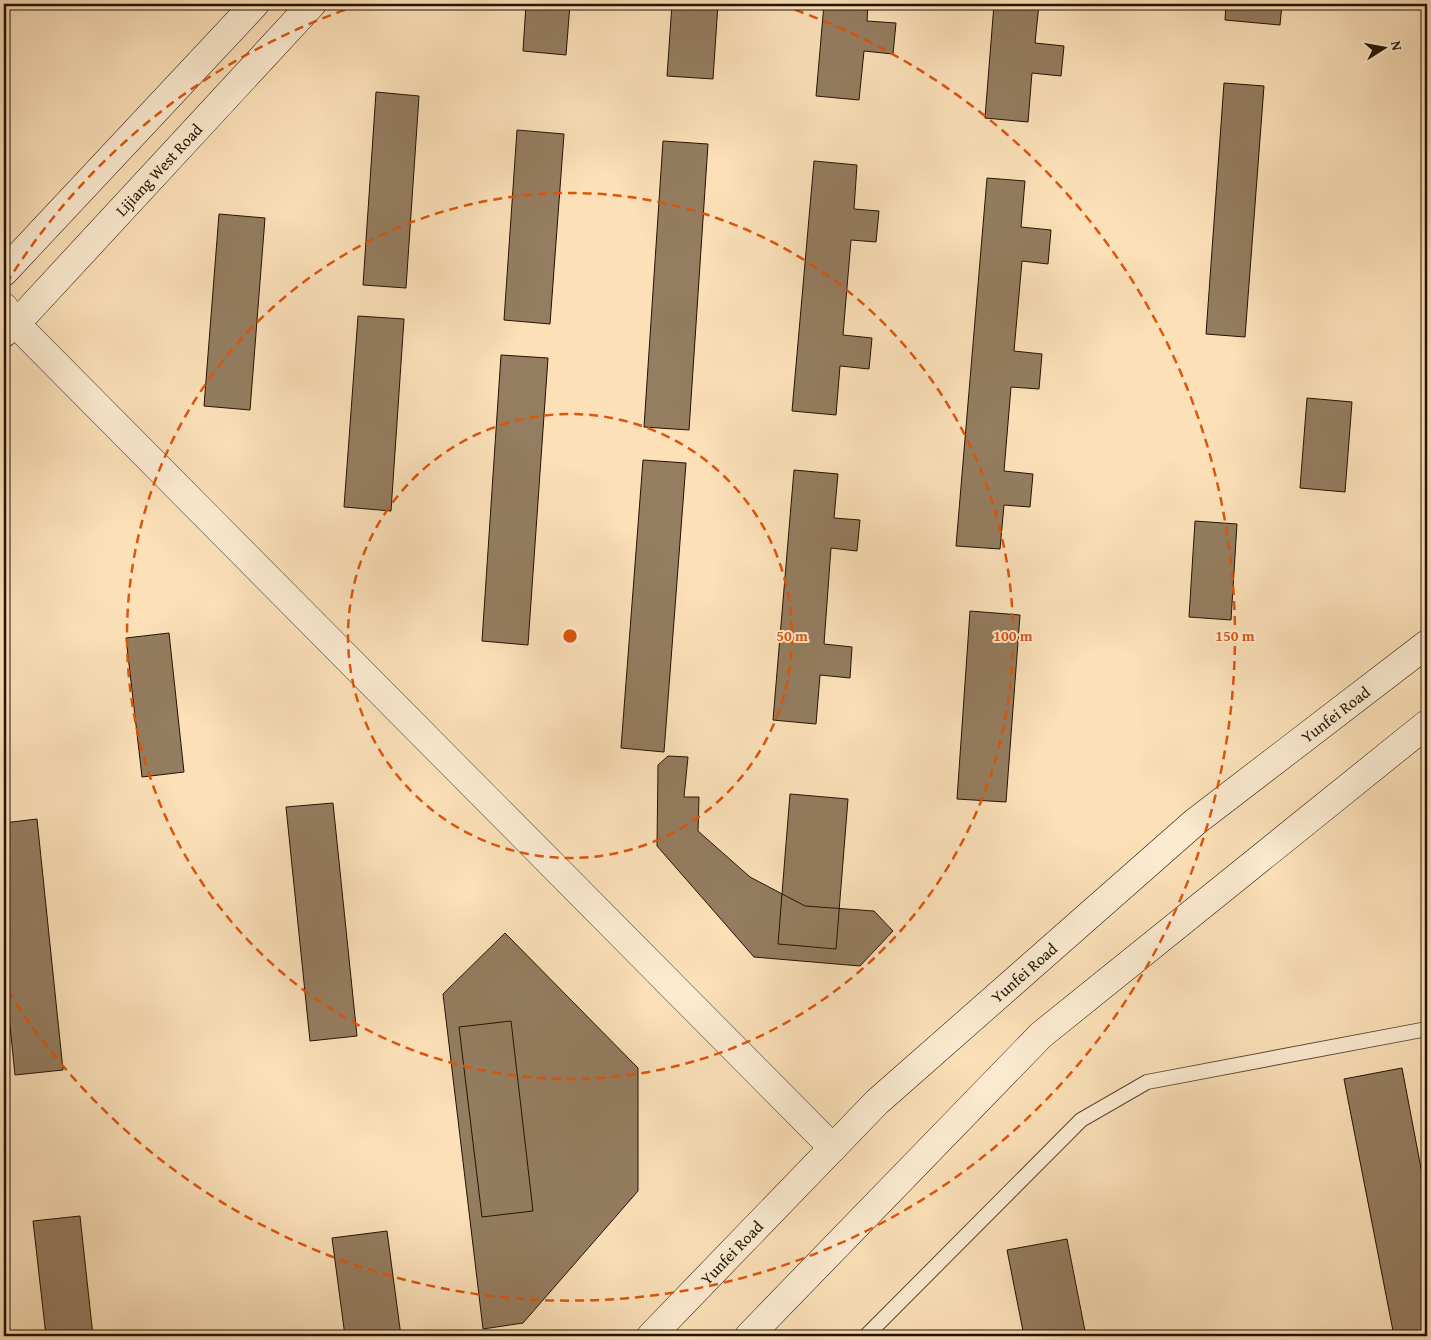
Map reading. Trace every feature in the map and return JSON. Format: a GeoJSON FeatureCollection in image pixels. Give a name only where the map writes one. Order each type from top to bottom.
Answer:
{"type":"FeatureCollection","features":[{"type":"Feature","properties":{"kind":"main road"},"geometry":{"type":"LineString","coordinates":[[4,272],[255,4]]}},
{"type":"Feature","properties":{"kind":"main road","name":"Lijiang West Road"},"geometry":{"type":"LineString","coordinates":[[8,321],[312,4]]}},
{"type":"Feature","properties":{"kind":"main road"},"geometry":{"type":"LineString","coordinates":[[8,321],[833,1148]]}},
{"type":"Feature","properties":{"kind":"main road","name":"Yunfei Road"},"geometry":{"type":"LineString","coordinates":[[651,1336],[877,1102],[1195,822],[1427,644]]}},
{"type":"Feature","properties":{"kind":"main road"},"geometry":{"type":"LineString","coordinates":[[749,1336],[1041,1035],[1427,724]]}},
{"type":"Feature","properties":{"kind":"lane"},"geometry":{"type":"LineString","coordinates":[[866,1336],[1081,1120],[1147,1082],[1427,1029]]}},
{"type":"Feature","properties":{"kind":"building"},"geometry":{"type":"Polygon","coordinates":[[[526,4],[570,4],[566,55],[523,51],[526,4]]]}},
{"type":"Feature","properties":{"kind":"building"},"geometry":{"type":"Polygon","coordinates":[[[672,4],[718,4],[713,79],[667,76],[672,4]]]}},
{"type":"Feature","properties":{"kind":"building"},"geometry":{"type":"Polygon","coordinates":[[[824,4],[868,4],[867,21],[896,23],[893,54],[864,51],[859,100],[816,96],[824,4]]]}},
{"type":"Feature","properties":{"kind":"building"},"geometry":{"type":"Polygon","coordinates":[[[994,4],[1039,4],[1035,43],[1064,46],[1061,76],[1032,73],[1028,122],[985,118],[994,4]]]}},
{"type":"Feature","properties":{"kind":"building"},"geometry":{"type":"Polygon","coordinates":[[[1226,4],[1282,4],[1280,25],[1225,20],[1226,4]]]}},
{"type":"Feature","properties":{"kind":"building"},"geometry":{"type":"Polygon","coordinates":[[[1224,83],[1264,86],[1245,337],[1206,334],[1224,83]]]}},
{"type":"Feature","properties":{"kind":"building"},"geometry":{"type":"Polygon","coordinates":[[[376,92],[419,96],[406,288],[363,285],[376,92]]]}},
{"type":"Feature","properties":{"kind":"building"},"geometry":{"type":"Polygon","coordinates":[[[517,130],[564,134],[550,324],[504,320],[517,130]]]}},
{"type":"Feature","properties":{"kind":"building"},"geometry":{"type":"Polygon","coordinates":[[[663,141],[708,144],[689,430],[644,427],[663,141]]]}},
{"type":"Feature","properties":{"kind":"building"},"geometry":{"type":"Polygon","coordinates":[[[814,161],[857,165],[854,209],[879,211],[876,242],[851,240],[843,335],[872,338],[869,369],[840,366],[836,415],[792,411],[814,161]]]}},
{"type":"Feature","properties":{"kind":"building"},"geometry":{"type":"Polygon","coordinates":[[[987,178],[1025,181],[1021,227],[1051,230],[1048,264],[1022,261],[1014,351],[1042,354],[1039,389],[1011,387],[1004,471],[1033,474],[1030,507],[1004,505],[1000,549],[956,546],[987,178]]]}},
{"type":"Feature","properties":{"kind":"building"},"geometry":{"type":"Polygon","coordinates":[[[219,214],[265,218],[250,410],[204,406],[219,214]]]}},
{"type":"Feature","properties":{"kind":"building"},"geometry":{"type":"Polygon","coordinates":[[[358,316],[404,319],[391,511],[344,507],[358,316]]]}},
{"type":"Feature","properties":{"kind":"building"},"geometry":{"type":"Polygon","coordinates":[[[501,355],[548,358],[528,645],[482,641],[501,355]]]}},
{"type":"Feature","properties":{"kind":"building"},"geometry":{"type":"Polygon","coordinates":[[[1307,398],[1352,402],[1345,492],[1300,488],[1307,398]]]}},
{"type":"Feature","properties":{"kind":"building"},"geometry":{"type":"Polygon","coordinates":[[[643,460],[686,463],[664,752],[621,748],[643,460]]]}},
{"type":"Feature","properties":{"kind":"building"},"geometry":{"type":"Polygon","coordinates":[[[794,470],[838,474],[834,518],[860,520],[857,551],[831,548],[824,644],[852,647],[850,678],[820,675],[816,724],[773,720],[794,470]]]}},
{"type":"Feature","properties":{"kind":"building"},"geometry":{"type":"Polygon","coordinates":[[[1195,521],[1237,524],[1231,620],[1189,617],[1195,521]]]}},
{"type":"Feature","properties":{"kind":"building"},"geometry":{"type":"Polygon","coordinates":[[[970,611],[1020,615],[1006,802],[957,799],[970,611]]]}},
{"type":"Feature","properties":{"kind":"building"},"geometry":{"type":"Polygon","coordinates":[[[169,633],[184,772],[142,777],[126,638],[169,633]]]}},
{"type":"Feature","properties":{"kind":"building"},"geometry":{"type":"Polygon","coordinates":[[[668,756],[688,757],[684,797],[699,797],[698,831],[750,877],[805,906],[874,911],[893,931],[860,966],[754,957],[657,846],[658,765],[668,756]]]}},
{"type":"Feature","properties":{"kind":"building"},"geometry":{"type":"Polygon","coordinates":[[[790,794],[848,799],[836,949],[778,944],[790,794]]]}},
{"type":"Feature","properties":{"kind":"building"},"geometry":{"type":"Polygon","coordinates":[[[333,803],[357,1036],[310,1041],[286,807],[333,803]]]}},
{"type":"Feature","properties":{"kind":"building"},"geometry":{"type":"Polygon","coordinates":[[[37,819],[63,1070],[15,1075],[4,967],[4,823],[37,819]]]}},
{"type":"Feature","properties":{"kind":"building"},"geometry":{"type":"Polygon","coordinates":[[[505,933],[638,1068],[638,1191],[523,1323],[483,1329],[443,994],[505,933]]]}},
{"type":"Feature","properties":{"kind":"building"},"geometry":{"type":"Polygon","coordinates":[[[511,1021],[533,1211],[482,1217],[459,1027],[511,1021]]]}},
{"type":"Feature","properties":{"kind":"building"},"geometry":{"type":"Polygon","coordinates":[[[1402,1068],[1427,1200],[1427,1336],[1394,1336],[1344,1079],[1402,1068]]]}},
{"type":"Feature","properties":{"kind":"building"},"geometry":{"type":"Polygon","coordinates":[[[80,1216],[93,1336],[46,1336],[33,1221],[80,1216]]]}},
{"type":"Feature","properties":{"kind":"building"},"geometry":{"type":"Polygon","coordinates":[[[387,1231],[401,1336],[345,1336],[332,1238],[387,1231]]]}},
{"type":"Feature","properties":{"kind":"building"},"geometry":{"type":"Polygon","coordinates":[[[1067,1239],[1086,1336],[1024,1336],[1007,1250],[1067,1239]]]}}]}
